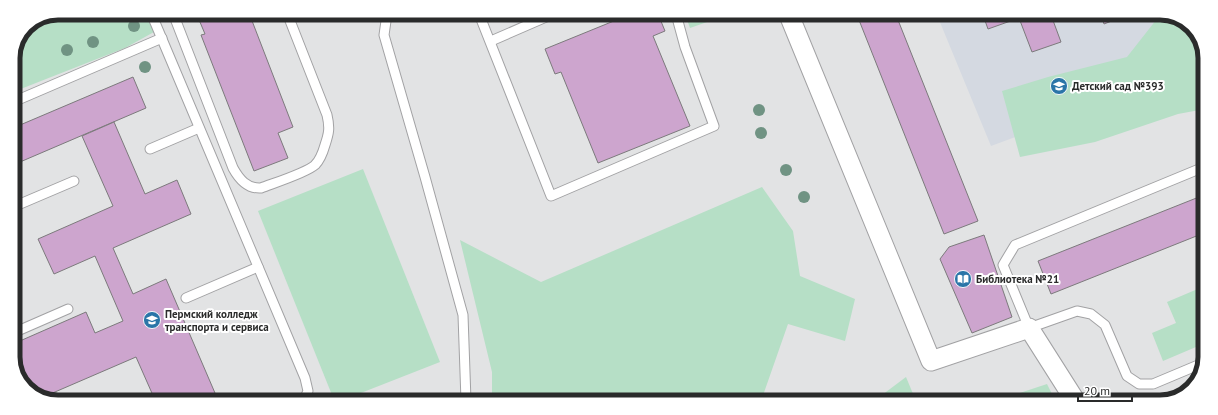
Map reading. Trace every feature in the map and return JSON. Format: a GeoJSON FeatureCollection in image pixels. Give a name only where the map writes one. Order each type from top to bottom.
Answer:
{"type":"FeatureCollection","features":[{"type":"Feature","properties":{"kind":"street"},"geometry":{"type":"LineString","coordinates":[[791,20],[931,361],[1029,328],[1072,395]]}},
{"type":"Feature","properties":{"kind":"lane"},"geometry":{"type":"LineString","coordinates":[[154,20],[305,378],[308,391],[306,395]]}},
{"type":"Feature","properties":{"kind":"lane"},"geometry":{"type":"LineString","coordinates":[[176,20],[233,168],[241,180],[254,188],[261,188],[312,167],[316,164],[323,152],[328,138],[330,127],[327,115],[289,20]]}},
{"type":"Feature","properties":{"kind":"lane"},"geometry":{"type":"LineString","coordinates":[[386,20],[384,35],[425,177],[462,315],[466,395]]}},
{"type":"Feature","properties":{"kind":"lane"},"geometry":{"type":"LineString","coordinates":[[482,20],[551,196],[714,126],[685,47],[678,20]]}},
{"type":"Feature","properties":{"kind":"lane"},"geometry":{"type":"LineString","coordinates":[[491,41],[539,20]]}},
{"type":"Feature","properties":{"kind":"lane"},"geometry":{"type":"LineString","coordinates":[[20,99],[162,38]]}},
{"type":"Feature","properties":{"kind":"lane"},"geometry":{"type":"LineString","coordinates":[[150,149],[200,128]]}},
{"type":"Feature","properties":{"kind":"lane"},"geometry":{"type":"LineString","coordinates":[[1197,365],[1153,384],[1139,384],[1127,376],[1105,325],[1091,314],[1077,311],[1029,328],[1003,265],[1015,245],[1198,169]]}},
{"type":"Feature","properties":{"kind":"lane"},"geometry":{"type":"LineString","coordinates":[[20,204],[74,181]]}},
{"type":"Feature","properties":{"kind":"lane"},"geometry":{"type":"LineString","coordinates":[[186,298],[258,267]]}},
{"type":"Feature","properties":{"kind":"lane"},"geometry":{"type":"LineString","coordinates":[[20,330],[68,309]]}},
{"type":"Feature","properties":{"kind":"shaded area","name":"Детский сад №393"},"geometry":{"type":"Polygon","coordinates":[[[939,20],[1160,20],[1173,22],[1181,26],[1193,39],[1197,48],[1198,70],[991,146],[939,20]]]}},
{"type":"Feature","properties":{"kind":"green space"},"geometry":{"type":"Polygon","coordinates":[[[58,20],[148,20],[154,32],[125,48],[20,89],[20,58],[23,43],[31,31],[43,23],[58,20]]]}},
{"type":"Feature","properties":{"kind":"green space"},"geometry":{"type":"Polygon","coordinates":[[[687,20],[713,20],[690,28],[687,20]]]}},
{"type":"Feature","properties":{"kind":"green space"},"geometry":{"type":"Polygon","coordinates":[[[1156,20],[1173,22],[1185,29],[1193,39],[1197,48],[1198,110],[1178,114],[1095,142],[1020,157],[1002,91],[1048,77],[1127,57],[1156,20]]]}},
{"type":"Feature","properties":{"kind":"green space"},"geometry":{"type":"Polygon","coordinates":[[[363,169],[440,362],[356,395],[332,395],[258,211],[363,169]]]}},
{"type":"Feature","properties":{"kind":"green space"},"geometry":{"type":"Polygon","coordinates":[[[762,187],[793,231],[800,276],[855,299],[845,341],[788,324],[763,395],[492,395],[492,372],[460,240],[541,282],[762,187]]]}},
{"type":"Feature","properties":{"kind":"green space"},"geometry":{"type":"Polygon","coordinates":[[[1198,289],[1198,346],[1163,361],[1152,333],[1176,323],[1167,302],[1198,289]]]}},
{"type":"Feature","properties":{"kind":"green space"},"geometry":{"type":"Polygon","coordinates":[[[906,377],[914,395],[882,395],[906,377]]]}},
{"type":"Feature","properties":{"kind":"green space"},"geometry":{"type":"Polygon","coordinates":[[[1047,384],[1052,395],[1013,395],[1047,384]]]}},
{"type":"Feature","properties":{"kind":"building"},"geometry":{"type":"Polygon","coordinates":[[[199,20],[252,20],[293,127],[278,133],[288,158],[254,171],[201,35],[205,34],[199,20]]]}},
{"type":"Feature","properties":{"kind":"building"},"geometry":{"type":"Polygon","coordinates":[[[616,20],[660,20],[665,31],[653,36],[690,126],[598,163],[561,72],[555,74],[545,49],[616,20]]]}},
{"type":"Feature","properties":{"kind":"building"},"geometry":{"type":"Polygon","coordinates":[[[859,20],[898,20],[978,221],[944,234],[859,20]]]}},
{"type":"Feature","properties":{"kind":"building"},"geometry":{"type":"Polygon","coordinates":[[[985,20],[1013,20],[988,29],[985,20]]]}},
{"type":"Feature","properties":{"kind":"building"},"geometry":{"type":"Polygon","coordinates":[[[1020,20],[1053,20],[1061,42],[1032,52],[1020,20]]]}},
{"type":"Feature","properties":{"kind":"building"},"geometry":{"type":"Polygon","coordinates":[[[1103,20],[1114,20],[1104,24],[1103,20]]]}},
{"type":"Feature","properties":{"kind":"building"},"geometry":{"type":"Polygon","coordinates":[[[133,77],[146,108],[20,162],[20,125],[133,77]]]}},
{"type":"Feature","properties":{"kind":"building"},"geometry":{"type":"Polygon","coordinates":[[[114,122],[145,194],[177,180],[191,214],[113,248],[133,294],[166,279],[216,395],[153,395],[136,357],[50,394],[45,393],[33,386],[24,374],[20,360],[20,341],[86,312],[95,333],[123,321],[95,256],[54,274],[38,239],[113,206],[82,136],[114,122]]]}},
{"type":"Feature","properties":{"kind":"building"},"geometry":{"type":"Polygon","coordinates":[[[1198,197],[1198,235],[1051,294],[1038,261],[1198,197]]]}},
{"type":"Feature","properties":{"kind":"building"},"geometry":{"type":"Polygon","coordinates":[[[984,235],[1012,317],[972,333],[940,259],[949,247],[984,235]]]}},
{"type":"Feature","properties":{"kind":"place","name":"Детский сад №393"},"geometry":{"type":"Point","coordinates":[1059,86]}},
{"type":"Feature","properties":{"kind":"place","name":"Библиотека №21"},"geometry":{"type":"Point","coordinates":[963,279]}},
{"type":"Feature","properties":{"kind":"place","name":"Пермский колледж транспорта и сервиса"},"geometry":{"type":"Point","coordinates":[152,320]}}]}
